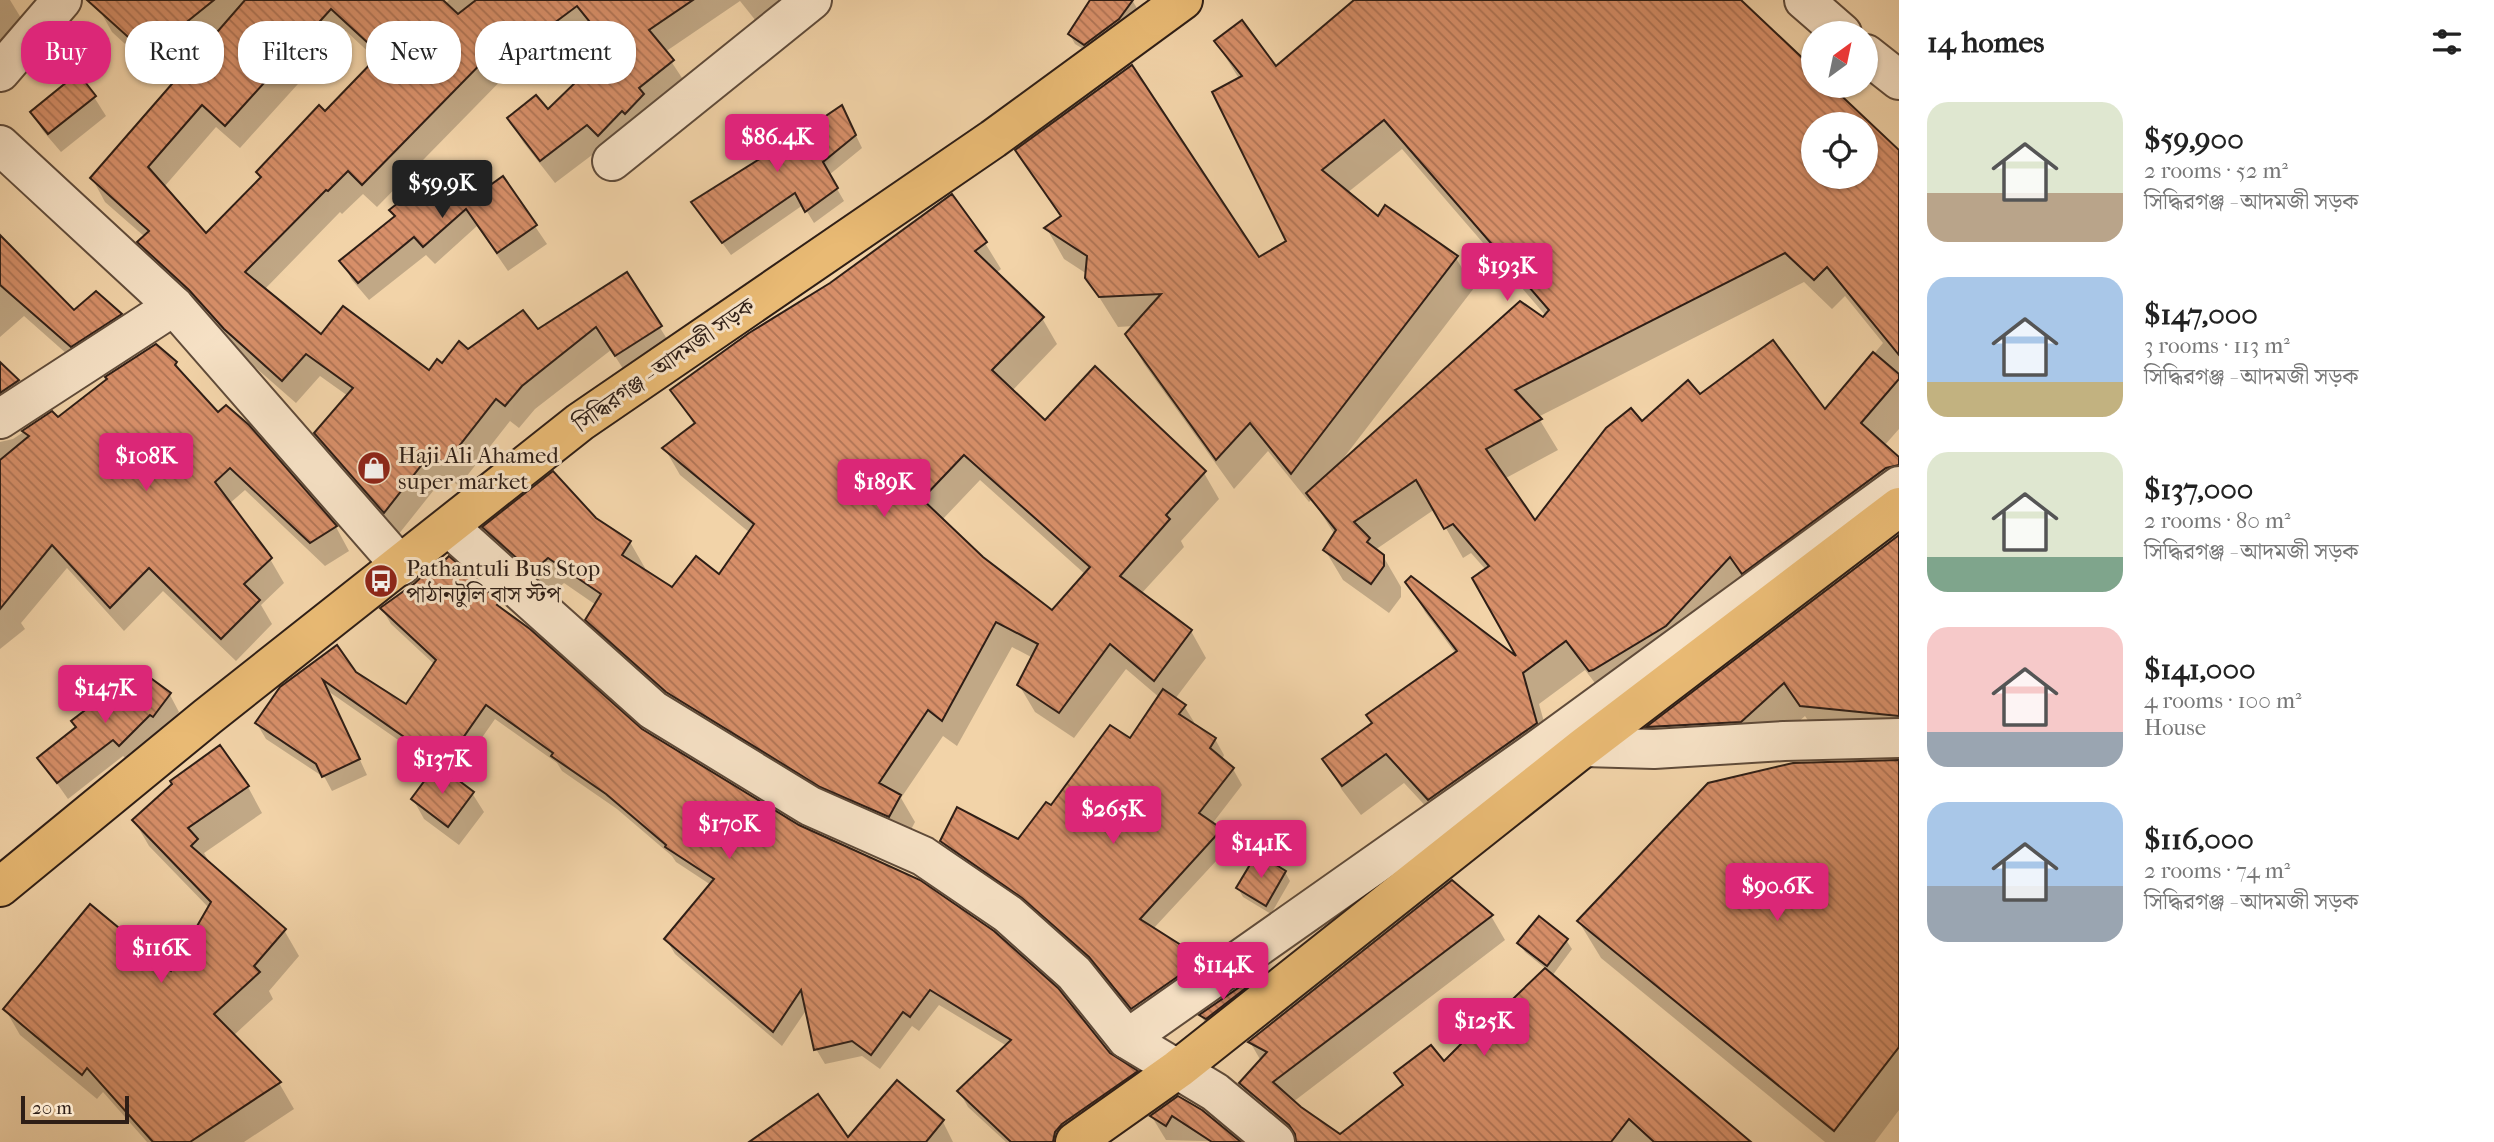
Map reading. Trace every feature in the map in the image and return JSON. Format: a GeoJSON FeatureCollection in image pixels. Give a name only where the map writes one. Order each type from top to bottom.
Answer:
{"type":"FeatureCollection","features":[{"type":"Feature","properties":{"kind":"main road","name":"সিদ্ধিরগঞ্জ - আদমজী সড়ক"},"geometry":{"type":"LineString","coordinates":[[0,887],[207,717],[580,422],[993,139],[1183,0]]}},
{"type":"Feature","properties":{"kind":"main road"},"geometry":{"type":"LineString","coordinates":[[1075,1142],[1178,1069],[1584,747],[1899,507]]}},
{"type":"Feature","properties":{"kind":"street"},"geometry":{"type":"LineString","coordinates":[[0,72],[62,0]]}},
{"type":"Feature","properties":{"kind":"street"},"geometry":{"type":"LineString","coordinates":[[612,161],[812,0]]}},
{"type":"Feature","properties":{"kind":"street"},"geometry":{"type":"LineString","coordinates":[[1804,0],[1828,21]]}},
{"type":"Feature","properties":{"kind":"street"},"geometry":{"type":"LineString","coordinates":[[1878,63],[1899,80]]}},
{"type":"Feature","properties":{"kind":"street"},"geometry":{"type":"LineString","coordinates":[[0,145],[174,306],[401,566]]}},
{"type":"Feature","properties":{"kind":"street"},"geometry":{"type":"LineString","coordinates":[[0,419],[174,306]]}},
{"type":"Feature","properties":{"kind":"street"},"geometry":{"type":"LineString","coordinates":[[1127,1039],[1529,756],[1899,485]]}},
{"type":"Feature","properties":{"kind":"street"},"geometry":{"type":"LineString","coordinates":[[449,527],[653,710],[810,806],[923,856],[1009,914],[1074,973],[1127,1039],[1215,1092],[1275,1142]]}},
{"type":"Feature","properties":{"kind":"street"},"geometry":{"type":"LineString","coordinates":[[1584,747],[1654,749],[1784,741],[1899,738]]}},
{"type":"Feature","properties":{"kind":"building"},"geometry":{"type":"Polygon","coordinates":[[[87,0],[214,0],[188,21],[125,21],[125,34],[87,0]]]}},
{"type":"Feature","properties":{"kind":"building"},"geometry":{"type":"Polygon","coordinates":[[[245,0],[443,0],[458,14],[476,0],[693,0],[649,30],[674,60],[639,88],[644,94],[625,114],[622,111],[598,136],[587,125],[540,161],[507,118],[536,95],[548,109],[574,84],[636,84],[636,21],[589,21],[577,6],[557,21],[475,21],[475,70],[461,84],[461,21],[366,21],[366,41],[352,28],[352,21],[344,21],[331,9],[320,21],[238,21],[238,84],[263,84],[225,126],[202,105],[148,167],[206,233],[261,177],[256,172],[319,105],[325,111],[366,69],[366,84],[461,84],[362,185],[348,171],[245,272],[321,334],[343,306],[429,370],[437,359],[442,363],[459,341],[468,349],[523,310],[538,329],[627,272],[662,326],[615,356],[596,327],[522,386],[505,406],[496,399],[445,464],[431,453],[384,513],[314,433],[353,388],[306,354],[282,381],[224,329],[189,290],[137,242],[149,231],[90,178],[172,84],[224,84],[224,24],[245,0]]]}},
{"type":"Feature","properties":{"kind":"building"},"geometry":{"type":"Polygon","coordinates":[[[1090,0],[1133,0],[1119,19],[1084,45],[1068,34],[1090,0]]]}},
{"type":"Feature","properties":{"kind":"building"},"geometry":{"type":"Polygon","coordinates":[[[1354,0],[1741,0],[1801,57],[1801,98],[1844,98],[1859,112],[1801,112],[1801,189],[1878,189],[1878,130],[1899,150],[1899,355],[1827,267],[1814,280],[1785,253],[1515,390],[1542,419],[1486,449],[1535,520],[1606,428],[1631,408],[1642,421],[1688,380],[1700,394],[1773,340],[1825,409],[1873,352],[1899,374],[1899,379],[1861,423],[1899,457],[1899,465],[1886,468],[1742,574],[1730,557],[1666,626],[1593,670],[1589,671],[1566,641],[1523,673],[1537,723],[1428,800],[1386,754],[1342,786],[1322,759],[1372,723],[1366,715],[1457,651],[1405,582],[1411,576],[1516,656],[1472,578],[1489,566],[1453,524],[1444,529],[1416,480],[1354,522],[1370,538],[1367,542],[1384,555],[1384,566],[1371,584],[1323,550],[1336,530],[1306,493],[1520,301],[1543,317],[1549,310],[1384,120],[1322,170],[1378,216],[1385,205],[1458,256],[1291,474],[1250,423],[1216,460],[1125,334],[1161,294],[1099,297],[1085,278],[1087,256],[1044,228],[1061,216],[1015,150],[1132,65],[1259,257],[1286,241],[1212,92],[1242,76],[1214,41],[1242,20],[1276,66],[1354,0]]]}},
{"type":"Feature","properties":{"kind":"building"},"geometry":{"type":"Polygon","coordinates":[[[64,84],[87,84],[96,96],[48,134],[30,112],[64,84]]]}},
{"type":"Feature","properties":{"kind":"building"},"geometry":{"type":"Polygon","coordinates":[[[842,105],[856,135],[823,162],[838,188],[805,212],[795,193],[722,243],[691,202],[761,158],[745,140],[778,118],[795,135],[842,105]]]}},
{"type":"Feature","properties":{"kind":"building"},"geometry":{"type":"Polygon","coordinates":[[[445,166],[475,196],[503,176],[537,225],[497,253],[466,209],[423,247],[414,237],[358,283],[339,261],[395,216],[389,210],[445,166]]]}},
{"type":"Feature","properties":{"kind":"building"},"geometry":{"type":"Polygon","coordinates":[[[952,194],[987,242],[975,251],[1044,317],[992,370],[1045,420],[1095,366],[1206,471],[1166,515],[1170,519],[1120,576],[1192,630],[1154,681],[1110,644],[1059,713],[1017,685],[1038,644],[996,622],[942,721],[928,710],[879,783],[901,795],[889,817],[820,787],[666,692],[585,620],[601,594],[548,558],[532,572],[482,527],[553,471],[596,518],[631,541],[622,555],[672,587],[696,556],[719,574],[754,524],[662,448],[695,423],[670,390],[749,333],[830,283],[952,194]],[[964,455],[922,499],[983,557],[1052,610],[1090,567],[964,455]]]}},
{"type":"Feature","properties":{"kind":"building"},"geometry":{"type":"Polygon","coordinates":[[[0,235],[74,310],[96,291],[122,314],[71,347],[0,285],[0,235]]]}},
{"type":"Feature","properties":{"kind":"building"},"geometry":{"type":"Polygon","coordinates":[[[156,344],[177,362],[175,365],[218,412],[226,405],[249,425],[337,526],[310,543],[230,468],[215,482],[272,558],[244,584],[260,600],[221,639],[149,568],[110,608],[52,545],[0,609],[0,460],[29,436],[22,431],[52,411],[58,417],[107,379],[105,377],[156,344]]]}},
{"type":"Feature","properties":{"kind":"building"},"geometry":{"type":"Polygon","coordinates":[[[0,362],[19,380],[0,393],[0,362]]]}},
{"type":"Feature","properties":{"kind":"building"},"geometry":{"type":"Polygon","coordinates":[[[1899,535],[1899,716],[1800,706],[1784,683],[1741,722],[1646,727],[1899,535]]]}},
{"type":"Feature","properties":{"kind":"building"},"geometry":{"type":"Polygon","coordinates":[[[449,556],[500,602],[497,605],[530,629],[642,729],[799,825],[920,880],[994,931],[1058,988],[1110,1053],[1138,1071],[1062,1124],[1055,1132],[1053,1142],[1011,1142],[957,1091],[1011,1040],[930,990],[910,1017],[903,1012],[871,1055],[852,1041],[814,1050],[801,990],[773,1032],[664,939],[714,879],[665,847],[666,845],[606,794],[551,756],[553,753],[486,705],[444,765],[323,680],[360,759],[322,777],[316,764],[255,723],[280,687],[337,645],[356,672],[406,704],[436,660],[380,608],[415,583],[436,563],[439,566],[449,556]]]}},
{"type":"Feature","properties":{"kind":"building"},"geometry":{"type":"Polygon","coordinates":[[[141,671],[171,693],[153,717],[150,715],[119,746],[113,740],[57,783],[37,758],[76,727],[71,721],[114,688],[122,696],[141,671]]]}},
{"type":"Feature","properties":{"kind":"building"},"geometry":{"type":"Polygon","coordinates":[[[1163,689],[1186,705],[1179,714],[1216,738],[1210,748],[1234,768],[1199,813],[1222,829],[1140,919],[1203,959],[1131,1009],[1089,957],[1022,898],[940,841],[957,807],[1018,839],[1046,802],[1051,805],[1110,725],[1130,738],[1163,689]]]}},
{"type":"Feature","properties":{"kind":"building"},"geometry":{"type":"Polygon","coordinates":[[[220,745],[249,786],[188,828],[198,839],[191,846],[286,929],[254,966],[260,972],[214,1014],[281,1082],[190,1142],[153,1142],[87,1068],[82,1075],[3,1009],[90,904],[171,971],[211,902],[132,820],[172,784],[170,781],[220,745]]]}},
{"type":"Feature","properties":{"kind":"building"},"geometry":{"type":"Polygon","coordinates":[[[1899,760],[1899,1047],[1834,1131],[1577,921],[1708,783],[1793,763],[1899,760]]]}},
{"type":"Feature","properties":{"kind":"building"},"geometry":{"type":"Polygon","coordinates":[[[437,764],[474,792],[448,827],[411,799],[437,764]]]}},
{"type":"Feature","properties":{"kind":"building"},"geometry":{"type":"Polygon","coordinates":[[[1257,853],[1286,871],[1266,906],[1236,888],[1257,853]]]}},
{"type":"Feature","properties":{"kind":"building"},"geometry":{"type":"Polygon","coordinates":[[[1452,880],[1493,915],[1273,1082],[1301,1107],[1340,1134],[1403,1085],[1394,1073],[1431,1045],[1444,1061],[1488,1017],[1491,1020],[1545,968],[1751,1142],[1654,1142],[1629,1119],[1611,1142],[1296,1142],[1295,1134],[1289,1125],[1239,1083],[1267,1052],[1248,1042],[1452,880]]]}},
{"type":"Feature","properties":{"kind":"building"},"geometry":{"type":"Polygon","coordinates":[[[1539,916],[1568,939],[1547,966],[1517,943],[1539,916]]]}},
{"type":"Feature","properties":{"kind":"building"},"geometry":{"type":"Polygon","coordinates":[[[1247,982],[1251,984],[1206,1019],[1199,1015],[1247,982]]]}},
{"type":"Feature","properties":{"kind":"building"},"geometry":{"type":"Polygon","coordinates":[[[897,1080],[944,1120],[926,1142],[749,1142],[818,1094],[848,1137],[897,1080]]]}},
{"type":"Feature","properties":{"kind":"building"},"geometry":{"type":"Polygon","coordinates":[[[1178,1096],[1202,1110],[1241,1142],[1212,1142],[1172,1116],[1166,1126],[1150,1116],[1178,1096]]]}},
{"type":"Feature","properties":{"kind":"place","name":"Haji Ali Ahamed super market"},"geometry":{"type":"Point","coordinates":[374,468]}},
{"type":"Feature","properties":{"kind":"place","name":"Pathantuli Bus Stop পাঠানটুলি বাস স্টপ"},"geometry":{"type":"Point","coordinates":[381,581]}}]}
